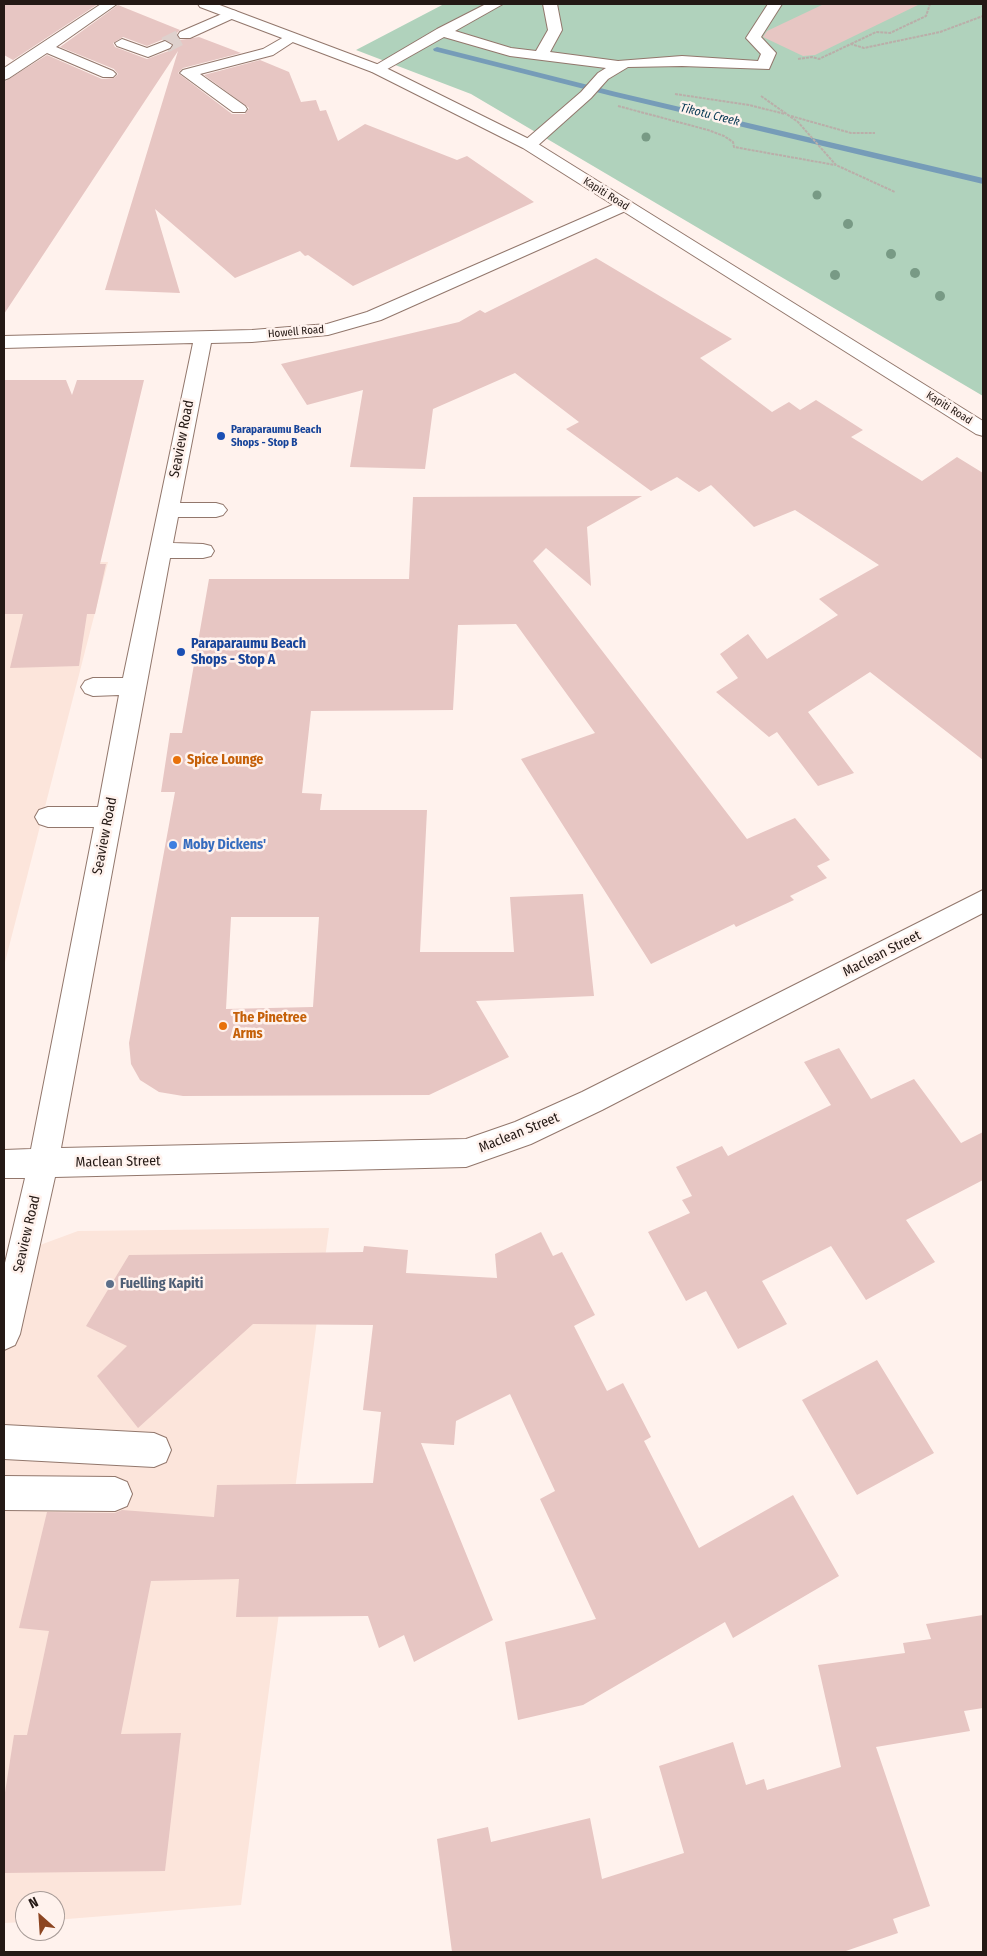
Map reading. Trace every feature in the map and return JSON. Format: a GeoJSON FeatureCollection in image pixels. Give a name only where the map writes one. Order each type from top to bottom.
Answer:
{"type":"FeatureCollection","features":[{"type":"Feature","properties":{"kind":"street"},"geometry":{"type":"LineString","coordinates":[[4,76],[110,4]]}},
{"type":"Feature","properties":{"kind":"street","name":"Kapiti Road"},"geometry":{"type":"LineString","coordinates":[[205,4],[377,69],[468,112],[529,145],[983,430]]}},
{"type":"Feature","properties":{"kind":"street"},"geometry":{"type":"LineString","coordinates":[[377,69],[496,4]]}},
{"type":"Feature","properties":{"kind":"street"},"geometry":{"type":"LineString","coordinates":[[541,56],[555,30],[550,4]]}},
{"type":"Feature","properties":{"kind":"street"},"geometry":{"type":"LineString","coordinates":[[529,145],[587,94],[603,76],[618,66],[635,61],[650,60],[764,66],[769,53],[753,38],[775,4]]}},
{"type":"Feature","properties":{"kind":"street"},"geometry":{"type":"LineString","coordinates":[[185,36],[231,14]]}},
{"type":"Feature","properties":{"kind":"street"},"geometry":{"type":"LineString","coordinates":[[442,32],[510,52],[618,66]]}},
{"type":"Feature","properties":{"kind":"street"},"geometry":{"type":"LineString","coordinates":[[239,110],[188,73],[268,52],[291,37]]}},
{"type":"Feature","properties":{"kind":"street"},"geometry":{"type":"LineString","coordinates":[[122,43],[148,53],[165,45]]}},
{"type":"Feature","properties":{"kind":"street"},"geometry":{"type":"LineString","coordinates":[[45,48],[108,74]]}},
{"type":"Feature","properties":{"kind":"street","name":"Howell Road"},"geometry":{"type":"LineString","coordinates":[[4,342],[203,338],[328,329],[374,316],[624,205]]}},
{"type":"Feature","properties":{"kind":"street","name":"Seaview Road"},"geometry":{"type":"LineString","coordinates":[[4,1334],[43,1164],[133,686],[203,338]]}},
{"type":"Feature","properties":{"kind":"street"},"geometry":{"type":"LineString","coordinates":[[168,510],[216,510]]}},
{"type":"Feature","properties":{"kind":"street"},"geometry":{"type":"LineString","coordinates":[[160,550],[203,551]]}},
{"type":"Feature","properties":{"kind":"street"},"geometry":{"type":"LineString","coordinates":[[93,687],[133,686]]}},
{"type":"Feature","properties":{"kind":"street"},"geometry":{"type":"LineString","coordinates":[[48,817],[108,817]]}},
{"type":"Feature","properties":{"kind":"street","name":"Maclean Street"},"geometry":{"type":"LineString","coordinates":[[4,1164],[466,1153],[521,1134],[592,1101],[983,901]]}},
{"type":"Feature","properties":{"kind":"street"},"geometry":{"type":"LineString","coordinates":[[4,1442],[154,1450]]}},
{"type":"Feature","properties":{"kind":"street"},"geometry":{"type":"LineString","coordinates":[[4,1493],[115,1494]]}},
{"type":"Feature","properties":{"kind":"path"},"geometry":{"type":"LineString","coordinates":[[836,165],[798,122],[741,82],[739,73],[812,57],[819,59],[876,32],[890,33],[926,16],[930,4]]}},
{"type":"Feature","properties":{"kind":"path"},"geometry":{"type":"LineString","coordinates":[[851,44],[864,48],[940,32],[983,16]]}},
{"type":"Feature","properties":{"kind":"path"},"geometry":{"type":"LineString","coordinates":[[670,93],[748,105],[851,133],[875,133]]}},
{"type":"Feature","properties":{"kind":"path"},"geometry":{"type":"LineString","coordinates":[[587,94],[612,105],[708,130],[724,136],[733,142],[734,148],[836,165],[895,192]]}},
{"type":"Feature","properties":{"kind":"shaded area"},"geometry":{"type":"Polygon","coordinates":[[[108,562],[4,966],[4,563],[108,562]]]}},
{"type":"Feature","properties":{"kind":"shaded area"},"geometry":{"type":"Polygon","coordinates":[[[329,1228],[241,1905],[65,1919],[65,1891],[15,1891],[15,1922],[4,1923],[4,1297],[8,1278],[40,1245],[78,1231],[329,1228]]]}},
{"type":"Feature","properties":{"kind":"green space"},"geometry":{"type":"Polygon","coordinates":[[[444,4],[983,4],[983,396],[471,94],[356,50],[444,4]]]}},
{"type":"Feature","properties":{"kind":"building"},"geometry":{"type":"Polygon","coordinates":[[[4,4],[98,4],[13,60],[4,55],[4,4]]]}},
{"type":"Feature","properties":{"kind":"building"},"geometry":{"type":"Polygon","coordinates":[[[824,4],[920,4],[815,55],[803,56],[763,37],[767,31],[824,4]]]}},
{"type":"Feature","properties":{"kind":"building"},"geometry":{"type":"Polygon","coordinates":[[[118,5],[180,30],[176,34],[180,40],[199,37],[241,53],[183,68],[178,73],[232,114],[245,114],[249,108],[204,75],[260,60],[289,72],[301,102],[316,100],[320,111],[326,110],[338,141],[365,124],[457,160],[467,156],[534,202],[353,286],[300,251],[235,278],[155,209],[180,293],[105,290],[178,51],[4,314],[4,82],[47,55],[102,79],[114,78],[118,74],[114,69],[60,47],[118,5]],[[123,37],[113,43],[115,47],[147,59],[171,50],[174,45],[164,39],[147,46],[123,37]]]}},
{"type":"Feature","properties":{"kind":"building"},"geometry":{"type":"Polygon","coordinates":[[[596,258],[732,339],[700,358],[772,412],[789,402],[800,410],[816,400],[863,430],[851,437],[922,481],[957,457],[983,473],[983,760],[870,672],[808,712],[854,773],[818,786],[777,732],[769,737],[716,692],[738,678],[720,654],[748,634],[767,659],[838,615],[819,599],[879,565],[795,510],[754,527],[711,485],[699,492],[677,477],[651,491],[566,429],[579,422],[515,373],[433,409],[425,469],[350,467],[363,390],[307,405],[281,364],[459,322],[480,310],[485,313],[596,258]]]}},
{"type":"Feature","properties":{"kind":"building"},"geometry":{"type":"Polygon","coordinates":[[[4,380],[66,380],[72,395],[77,380],[144,380],[100,564],[106,564],[95,614],[87,614],[79,666],[10,668],[23,614],[4,614],[4,380]]]}},
{"type":"Feature","properties":{"kind":"building"},"geometry":{"type":"Polygon","coordinates":[[[642,496],[587,527],[591,586],[546,548],[533,561],[747,839],[795,818],[830,860],[817,866],[827,878],[790,896],[794,900],[736,927],[734,924],[651,964],[521,759],[595,733],[516,624],[458,625],[453,710],[311,711],[302,793],[322,794],[320,810],[427,810],[420,952],[514,952],[510,897],[583,894],[594,996],[476,1001],[509,1057],[429,1095],[183,1096],[159,1092],[140,1080],[131,1064],[129,1043],[175,792],[161,792],[170,733],[182,733],[209,579],[409,579],[413,497],[642,496]],[[231,917],[226,1009],[313,1007],[319,917],[231,917]]]}},
{"type":"Feature","properties":{"kind":"building"},"geometry":{"type":"Polygon","coordinates":[[[839,1048],[871,1099],[914,1079],[961,1143],[983,1132],[983,1180],[906,1220],[935,1262],[866,1300],[831,1246],[762,1281],[787,1324],[738,1349],[706,1291],[686,1301],[648,1232],[690,1213],[682,1200],[692,1196],[676,1167],[722,1146],[728,1156],[831,1105],[804,1062],[839,1048]]]}},
{"type":"Feature","properties":{"kind":"building"},"geometry":{"type":"Polygon","coordinates":[[[541,1232],[553,1256],[562,1252],[595,1315],[574,1326],[607,1391],[623,1383],[651,1437],[644,1441],[699,1548],[793,1495],[839,1576],[733,1638],[725,1622],[583,1705],[518,1720],[505,1642],[596,1619],[540,1499],[555,1491],[510,1394],[456,1421],[454,1445],[421,1443],[493,1620],[414,1662],[404,1635],[379,1648],[368,1616],[236,1617],[239,1579],[151,1581],[121,1734],[181,1733],[165,1871],[4,1873],[4,1799],[14,1735],[27,1735],[49,1631],[19,1628],[47,1512],[115,1513],[122,1510],[214,1517],[217,1485],[373,1483],[381,1412],[363,1410],[373,1325],[253,1324],[138,1428],[97,1376],[127,1346],[86,1326],[129,1255],[363,1252],[364,1246],[408,1250],[406,1273],[497,1278],[495,1254],[541,1232]]]}},
{"type":"Feature","properties":{"kind":"building"},"geometry":{"type":"Polygon","coordinates":[[[877,1360],[934,1453],[857,1495],[802,1400],[877,1360]]]}},
{"type":"Feature","properties":{"kind":"building"},"geometry":{"type":"Polygon","coordinates":[[[983,1615],[983,1708],[964,1711],[970,1731],[876,1747],[930,1906],[893,1919],[898,1933],[843,1952],[452,1952],[437,1839],[488,1827],[491,1842],[590,1818],[602,1879],[684,1853],[659,1766],[733,1742],[746,1785],[764,1779],[767,1790],[841,1767],[818,1665],[905,1653],[903,1643],[931,1639],[926,1624],[983,1615]]]}},
{"type":"Feature","properties":{"kind":"waterway","name":"Tikotu Creek"},"geometry":{"type":"LineString","coordinates":[[437,49],[615,94],[983,181]]}},
{"type":"Feature","properties":{"kind":"tunnel"},"geometry":{"type":"LineString","coordinates":[[165,45],[185,35]]}},
{"type":"Feature","properties":{"kind":"place","name":"Paraparaumu Beach Shops - Stop B"},"geometry":{"type":"Point","coordinates":[221,436]}},
{"type":"Feature","properties":{"kind":"place","name":"Paraparaumu Beach Shops - Stop A"},"geometry":{"type":"Point","coordinates":[181,652]}},
{"type":"Feature","properties":{"kind":"place","name":"Spice Lounge"},"geometry":{"type":"Point","coordinates":[177,760]}},
{"type":"Feature","properties":{"kind":"place","name":"Moby Dickens'"},"geometry":{"type":"Point","coordinates":[173,845]}},
{"type":"Feature","properties":{"kind":"place","name":"The Pinetree Arms"},"geometry":{"type":"Point","coordinates":[223,1026]}},
{"type":"Feature","properties":{"kind":"place","name":"Fuelling Kapiti"},"geometry":{"type":"Point","coordinates":[110,1284]}}]}
